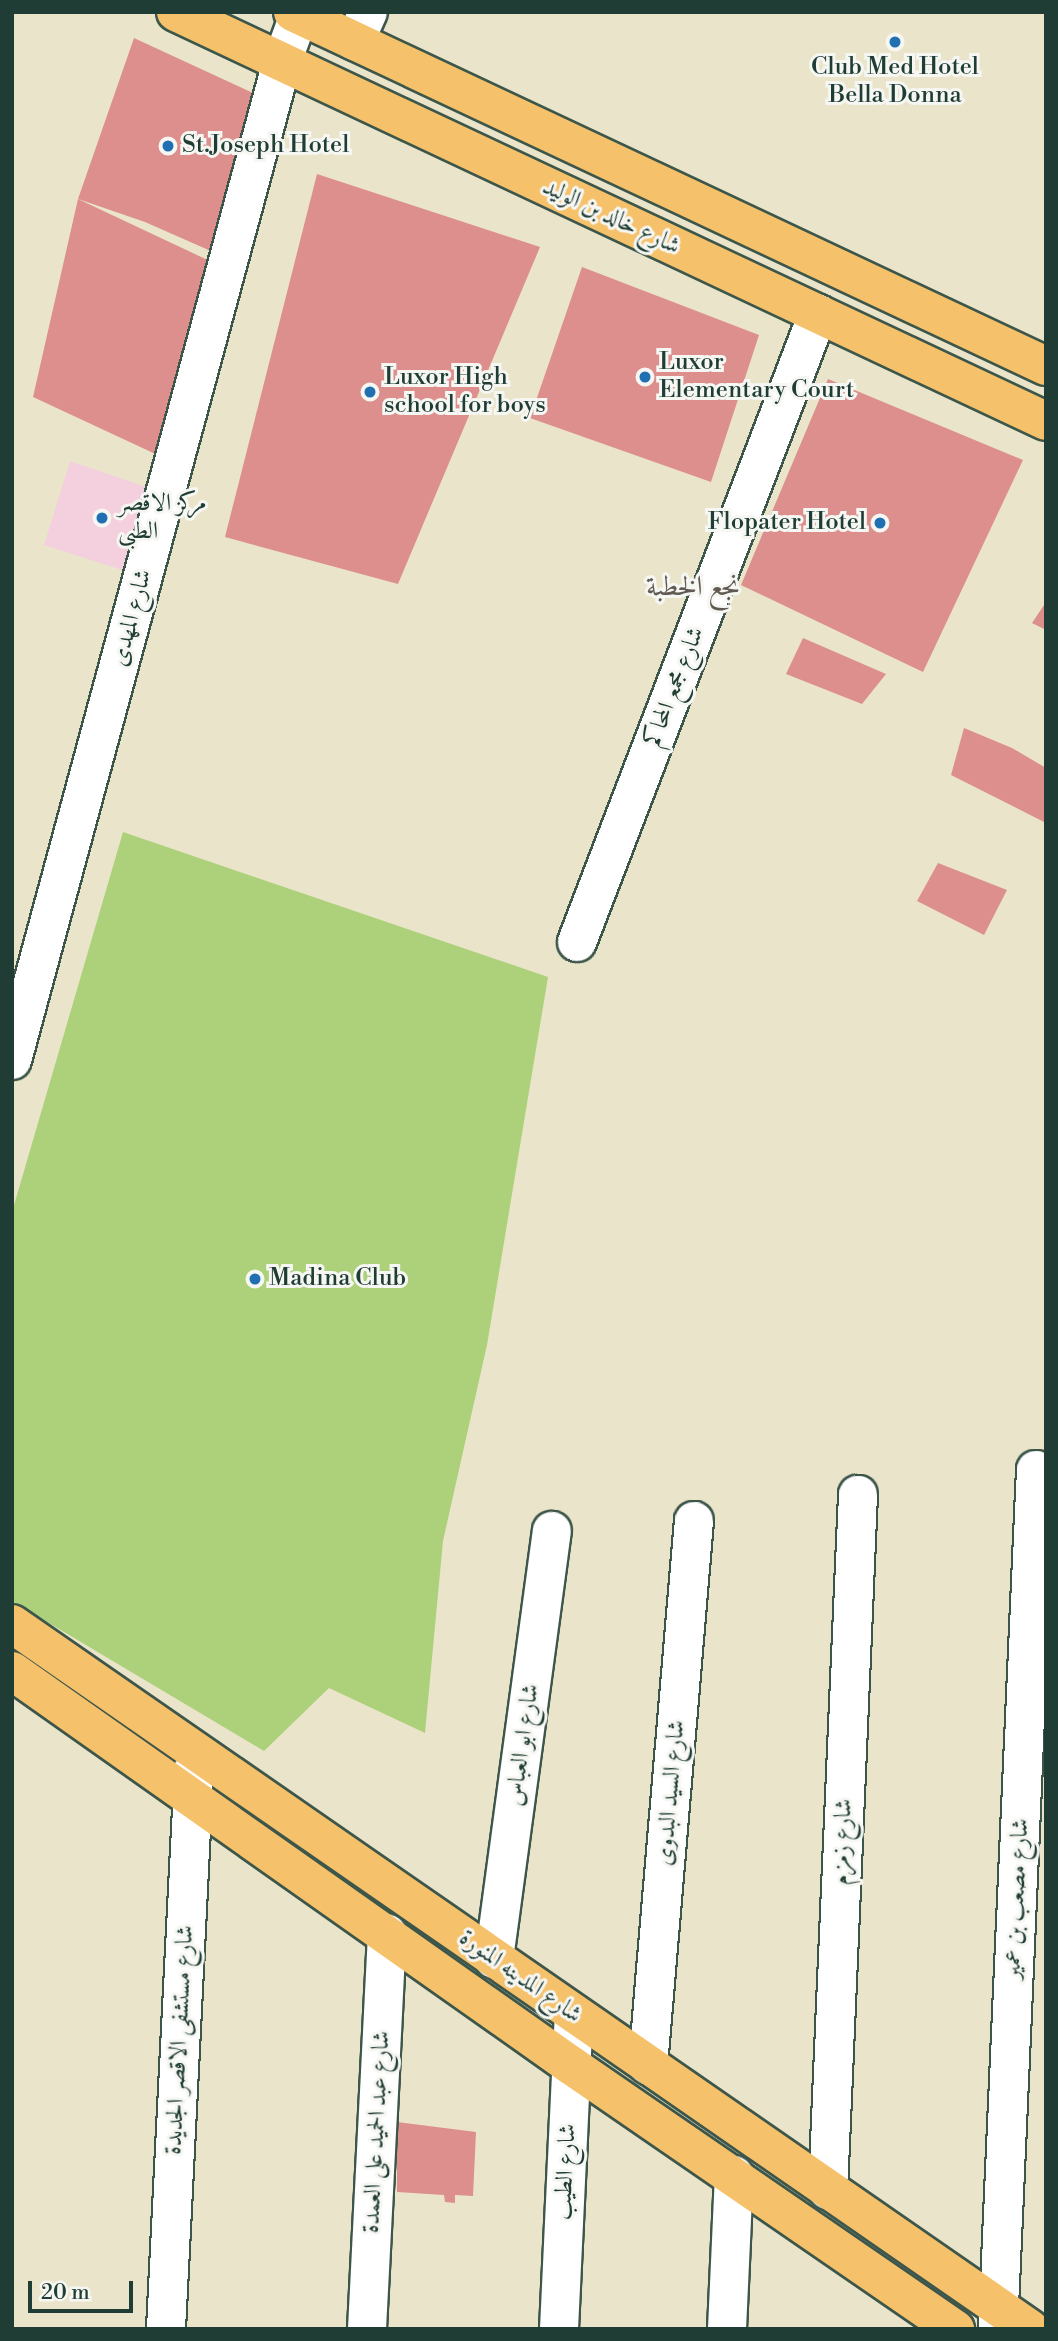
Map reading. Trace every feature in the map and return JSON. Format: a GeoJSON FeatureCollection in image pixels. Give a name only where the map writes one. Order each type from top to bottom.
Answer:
{"type":"FeatureCollection","features":[{"type":"Feature","properties":{"kind":"main road","name":"شارع خالد بن الوليد"},"geometry":{"type":"LineString","coordinates":[[176,12],[1046,421]]}},
{"type":"Feature","properties":{"kind":"main road","name":"شارع خالد بن الوليد"},"geometry":{"type":"LineString","coordinates":[[296,14],[362,27],[1046,366]]}},
{"type":"Feature","properties":{"kind":"main road","name":"شارع المدينه المنورة"},"geometry":{"type":"LineString","coordinates":[[12,1624],[828,2190],[998,2318],[1030,2329]]}},
{"type":"Feature","properties":{"kind":"main road","name":"شارع المدينه المنورة"},"geometry":{"type":"LineString","coordinates":[[12,1671],[572,2066],[734,2175],[918,2316],[956,2329]]}},
{"type":"Feature","properties":{"kind":"street","name":"شارع المهدى"},"geometry":{"type":"LineString","coordinates":[[12,1060],[296,14]]}},
{"type":"Feature","properties":{"kind":"street","name":"شارع مجمع المحاكم"},"geometry":{"type":"LineString","coordinates":[[577,942],[818,314]]}},
{"type":"Feature","properties":{"kind":"street","name":"شارع مصعب بن عمير"},"geometry":{"type":"LineString","coordinates":[[998,2318],[1036,1470]]}},
{"type":"Feature","properties":{"kind":"street","name":"شارع زمزم"},"geometry":{"type":"LineString","coordinates":[[828,2190],[858,1495]]}},
{"type":"Feature","properties":{"kind":"street","name":"شارع السيد البدوى"},"geometry":{"type":"LineString","coordinates":[[648,2065],[694,1521]]}},
{"type":"Feature","properties":{"kind":"street","name":"شارع ابو العباس"},"geometry":{"type":"LineString","coordinates":[[494,1959],[552,1531]]}},
{"type":"Feature","properties":{"kind":"street","name":"شارع مستشفى الاقصر الجديدة"},"geometry":{"type":"LineString","coordinates":[[166,2329],[195,1752]]}},
{"type":"Feature","properties":{"kind":"street","name":"شارع عبد الحميد على العمدة"},"geometry":{"type":"LineString","coordinates":[[367,2329],[387,1934]]}},
{"type":"Feature","properties":{"kind":"street","name":"شارع الطيب"},"geometry":{"type":"LineString","coordinates":[[559,2329],[574,2015]]}},
{"type":"Feature","properties":{"kind":"street"},"geometry":{"type":"LineString","coordinates":[[727,2329],[734,2175]]}},
{"type":"Feature","properties":{"kind":"shaded area","name":"مركز الاقصر الطبى"},"geometry":{"type":"Polygon","coordinates":[[[70,461],[158,491],[138,575],[44,545],[70,461]]]}},
{"type":"Feature","properties":{"kind":"green space","name":"Madina Club"},"geometry":{"type":"Polygon","coordinates":[[[123,832],[548,977],[487,1345],[443,1541],[425,1733],[329,1688],[264,1751],[12,1601],[12,1212],[123,832]]]}},
{"type":"Feature","properties":{"kind":"building","name":"St.Joseph Hotel"},"geometry":{"type":"Polygon","coordinates":[[[134,38],[253,93],[213,252],[145,222],[78,199],[134,38]]]}},
{"type":"Feature","properties":{"kind":"building","name":"Luxor High school for boys"},"geometry":{"type":"Polygon","coordinates":[[[317,174],[540,247],[398,584],[225,537],[317,174]]]}},
{"type":"Feature","properties":{"kind":"building"},"geometry":{"type":"Polygon","coordinates":[[[78,199],[214,263],[164,458],[33,397],[78,199]]]}},
{"type":"Feature","properties":{"kind":"building","name":"Luxor Elementary Court"},"geometry":{"type":"Polygon","coordinates":[[[582,267],[759,335],[711,482],[530,418],[582,267]]]}},
{"type":"Feature","properties":{"kind":"building","name":"Flopater Hotel"},"geometry":{"type":"Polygon","coordinates":[[[828,379],[1023,460],[923,672],[741,585],[828,379]]]}},
{"type":"Feature","properties":{"kind":"building"},"geometry":{"type":"Polygon","coordinates":[[[1046,602],[1046,630],[1032,623],[1046,602]]]}},
{"type":"Feature","properties":{"kind":"building"},"geometry":{"type":"Polygon","coordinates":[[[803,638],[886,674],[862,704],[786,674],[803,638]]]}},
{"type":"Feature","properties":{"kind":"building"},"geometry":{"type":"Polygon","coordinates":[[[964,728],[1012,748],[1046,768],[1046,823],[951,775],[964,728]]]}},
{"type":"Feature","properties":{"kind":"building"},"geometry":{"type":"Polygon","coordinates":[[[938,863],[1007,890],[984,935],[917,901],[938,863]]]}},
{"type":"Feature","properties":{"kind":"building"},"geometry":{"type":"Polygon","coordinates":[[[397,2122],[476,2132],[473,2196],[455,2195],[455,2203],[445,2202],[444,2195],[397,2192],[397,2122]]]}},
{"type":"Feature","properties":{"kind":"place","name":"Club Med Hotel Bella Donna"},"geometry":{"type":"Point","coordinates":[895,42]}},
{"type":"Feature","properties":{"kind":"place","name":"St.Joseph Hotel"},"geometry":{"type":"Point","coordinates":[168,146]}},
{"type":"Feature","properties":{"kind":"place","name":"Luxor Elementary Court"},"geometry":{"type":"Point","coordinates":[645,377]}},
{"type":"Feature","properties":{"kind":"place","name":"Luxor High school for boys"},"geometry":{"type":"Point","coordinates":[370,392]}},
{"type":"Feature","properties":{"kind":"place","name":"مركز الاقصر الطبى"},"geometry":{"type":"Point","coordinates":[102,518]}},
{"type":"Feature","properties":{"kind":"place","name":"Flopater Hotel"},"geometry":{"type":"Point","coordinates":[880,523]}},
{"type":"Feature","properties":{"kind":"place","name":"Madina Club"},"geometry":{"type":"Point","coordinates":[255,1279]}},
{"type":"Feature","properties":{"kind":"district","name":"نجع الخطبة"},"geometry":{"type":"Point","coordinates":[693,587]}}]}
